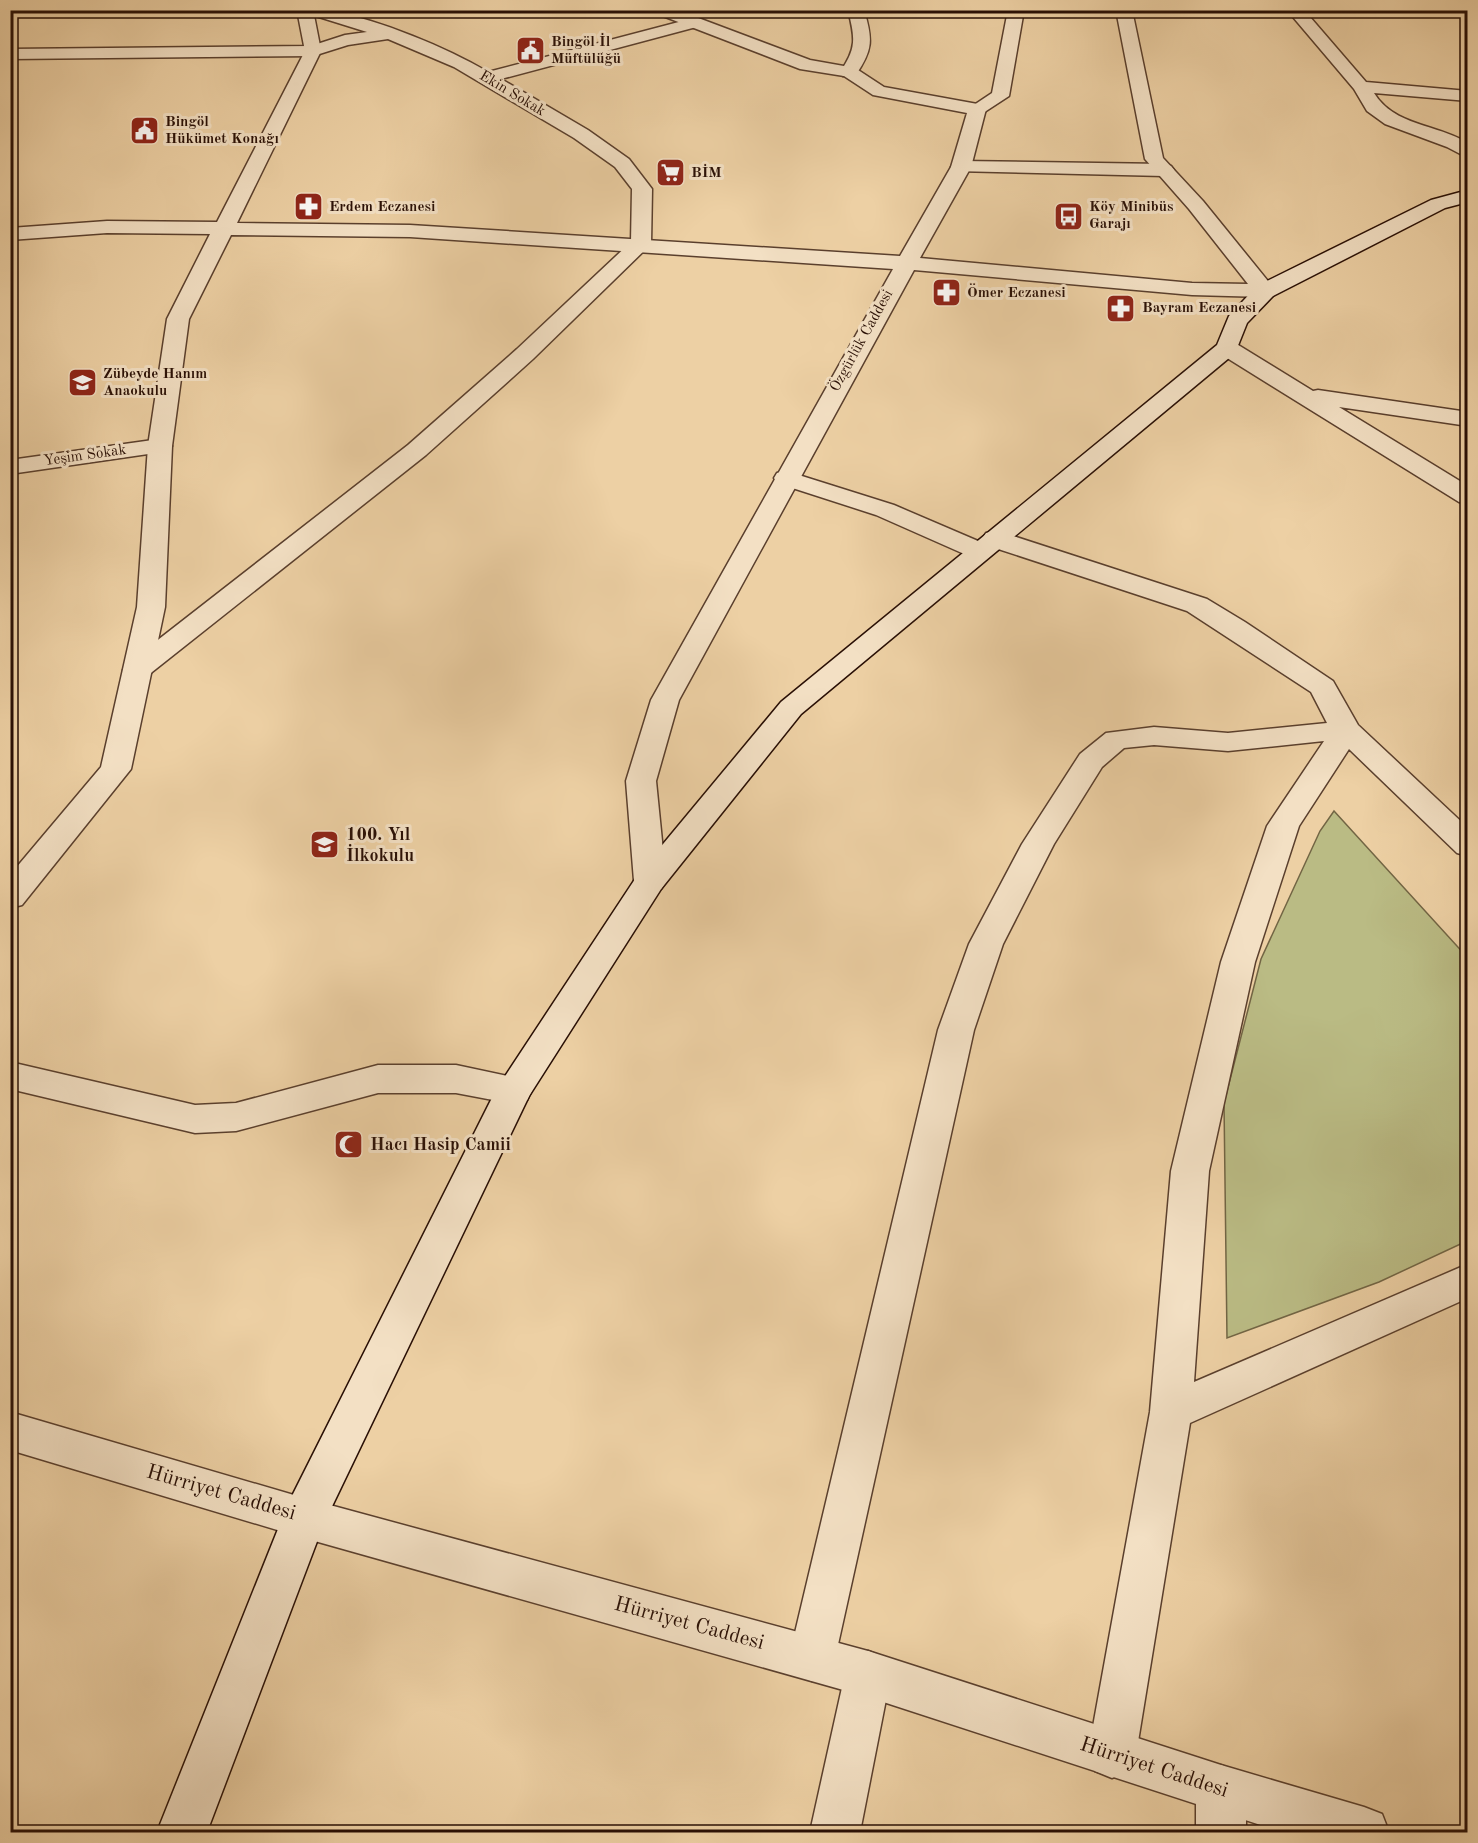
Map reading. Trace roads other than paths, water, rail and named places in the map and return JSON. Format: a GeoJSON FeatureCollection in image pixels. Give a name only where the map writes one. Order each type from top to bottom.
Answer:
{"type":"FeatureCollection","features":[{"type":"Feature","properties":{"kind":"street"},"geometry":{"type":"LineString","coordinates":[[10,897],[116,769],[151,607],[160,446],[178,319],[313,51],[305,10]]}},
{"type":"Feature","properties":{"kind":"street","name":"Ekin Sokak"},"geometry":{"type":"LineString","coordinates":[[312,10],[391,34],[460,63],[581,134],[622,163],[642,189],[641,244]]}},
{"type":"Feature","properties":{"kind":"street"},"geometry":{"type":"LineString","coordinates":[[661,10],[806,65],[849,72],[879,91],[977,109],[999,96],[1016,10]]}},
{"type":"Feature","properties":{"kind":"street"},"geometry":{"type":"LineString","coordinates":[[849,72],[862,54],[863,39],[856,10]]}},
{"type":"Feature","properties":{"kind":"street"},"geometry":{"type":"LineString","coordinates":[[1124,10],[1154,159],[1196,205],[1265,291]]}},
{"type":"Feature","properties":{"kind":"street"},"geometry":{"type":"LineString","coordinates":[[1295,10],[1361,87],[1373,107],[1391,120],[1454,143],[1467,152]]}},
{"type":"Feature","properties":{"kind":"street"},"geometry":{"type":"LineString","coordinates":[[486,78],[694,23]]}},
{"type":"Feature","properties":{"kind":"street"},"geometry":{"type":"LineString","coordinates":[[10,54],[313,51],[345,40],[391,34]]}},
{"type":"Feature","properties":{"kind":"street"},"geometry":{"type":"LineString","coordinates":[[1361,87],[1467,96]]}},
{"type":"Feature","properties":{"kind":"street","name":"Özgürlük Caddesi"},"geometry":{"type":"LineString","coordinates":[[650,881],[640,782],[665,700],[905,263],[961,167],[977,109]]}},
{"type":"Feature","properties":{"kind":"street"},"geometry":{"type":"LineString","coordinates":[[961,167],[1164,170]]}},
{"type":"Feature","properties":{"kind":"street"},"geometry":{"type":"LineString","coordinates":[[182,1833],[303,1518],[514,1090],[650,881],[791,708],[1227,348],[1237,321],[1265,291],[1438,204],[1467,196]]}},
{"type":"Feature","properties":{"kind":"street"},"geometry":{"type":"LineString","coordinates":[[10,234],[107,227],[410,231],[641,244],[905,263],[1192,290],[1265,291]]}},
{"type":"Feature","properties":{"kind":"street"},"geometry":{"type":"LineString","coordinates":[[137,670],[417,450],[525,354],[641,244]]}},
{"type":"Feature","properties":{"kind":"street"},"geometry":{"type":"LineString","coordinates":[[1227,348],[1467,497]]}},
{"type":"Feature","properties":{"kind":"street"},"geometry":{"type":"LineString","coordinates":[[1304,395],[1467,419]]}},
{"type":"Feature","properties":{"kind":"street","name":"Yeşim Sokak"},"geometry":{"type":"LineString","coordinates":[[10,467],[160,446]]}},
{"type":"Feature","properties":{"kind":"street"},"geometry":{"type":"LineString","coordinates":[[786,478],[988,545],[1197,605],[1323,687],[1346,730],[1467,846]]}},
{"type":"Feature","properties":{"kind":"street"},"geometry":{"type":"LineString","coordinates":[[1112,1754],[1171,1412],[1190,1171],[1238,962],[1283,826],[1346,730]]}},
{"type":"Feature","properties":{"kind":"street"},"geometry":{"type":"LineString","coordinates":[[812,1658],[956,1030],[986,944],[1038,844],[1091,761],[1116,740],[1154,736],[1228,742],[1346,730]]}},
{"type":"Feature","properties":{"kind":"street"},"geometry":{"type":"LineString","coordinates":[[10,1076],[195,1119],[236,1117],[378,1079],[456,1079],[514,1090]]}},
{"type":"Feature","properties":{"kind":"street"},"geometry":{"type":"LineString","coordinates":[[1171,1412],[1467,1280]]}},
{"type":"Feature","properties":{"kind":"street","name":"Hürriyet Caddesi"},"geometry":{"type":"LineString","coordinates":[[10,1431],[303,1518],[868,1674],[1112,1754],[1221,1811],[1364,1833]]}},
{"type":"Feature","properties":{"kind":"street"},"geometry":{"type":"LineString","coordinates":[[836,1833],[868,1674]]}},
{"type":"Feature","properties":{"kind":"place","name":"Bingöl İl Müftülüğü"},"geometry":{"type":"Point","coordinates":[530,51]}},
{"type":"Feature","properties":{"kind":"place","name":"Bingöl Hükümet Konağı"},"geometry":{"type":"Point","coordinates":[144,131]}},
{"type":"Feature","properties":{"kind":"place","name":"BİM"},"geometry":{"type":"Point","coordinates":[670,173]}},
{"type":"Feature","properties":{"kind":"place","name":"Erdem Eczanesi"},"geometry":{"type":"Point","coordinates":[308,207]}},
{"type":"Feature","properties":{"kind":"place","name":"Köy Minibüs Garajı"},"geometry":{"type":"Point","coordinates":[1068,216]}},
{"type":"Feature","properties":{"kind":"place","name":"Ömer Eczanesi"},"geometry":{"type":"Point","coordinates":[946,293]}},
{"type":"Feature","properties":{"kind":"place","name":"Bayram Eczanesi"},"geometry":{"type":"Point","coordinates":[1121,308]}},
{"type":"Feature","properties":{"kind":"place","name":"Zübeyde Hanım Anaokulu"},"geometry":{"type":"Point","coordinates":[82,383]}},
{"type":"Feature","properties":{"kind":"place","name":"100. Yıl İlkokulu"},"geometry":{"type":"Point","coordinates":[325,845]}},
{"type":"Feature","properties":{"kind":"place","name":"Hacı Hasip Camii"},"geometry":{"type":"Point","coordinates":[349,1145]}}]}
